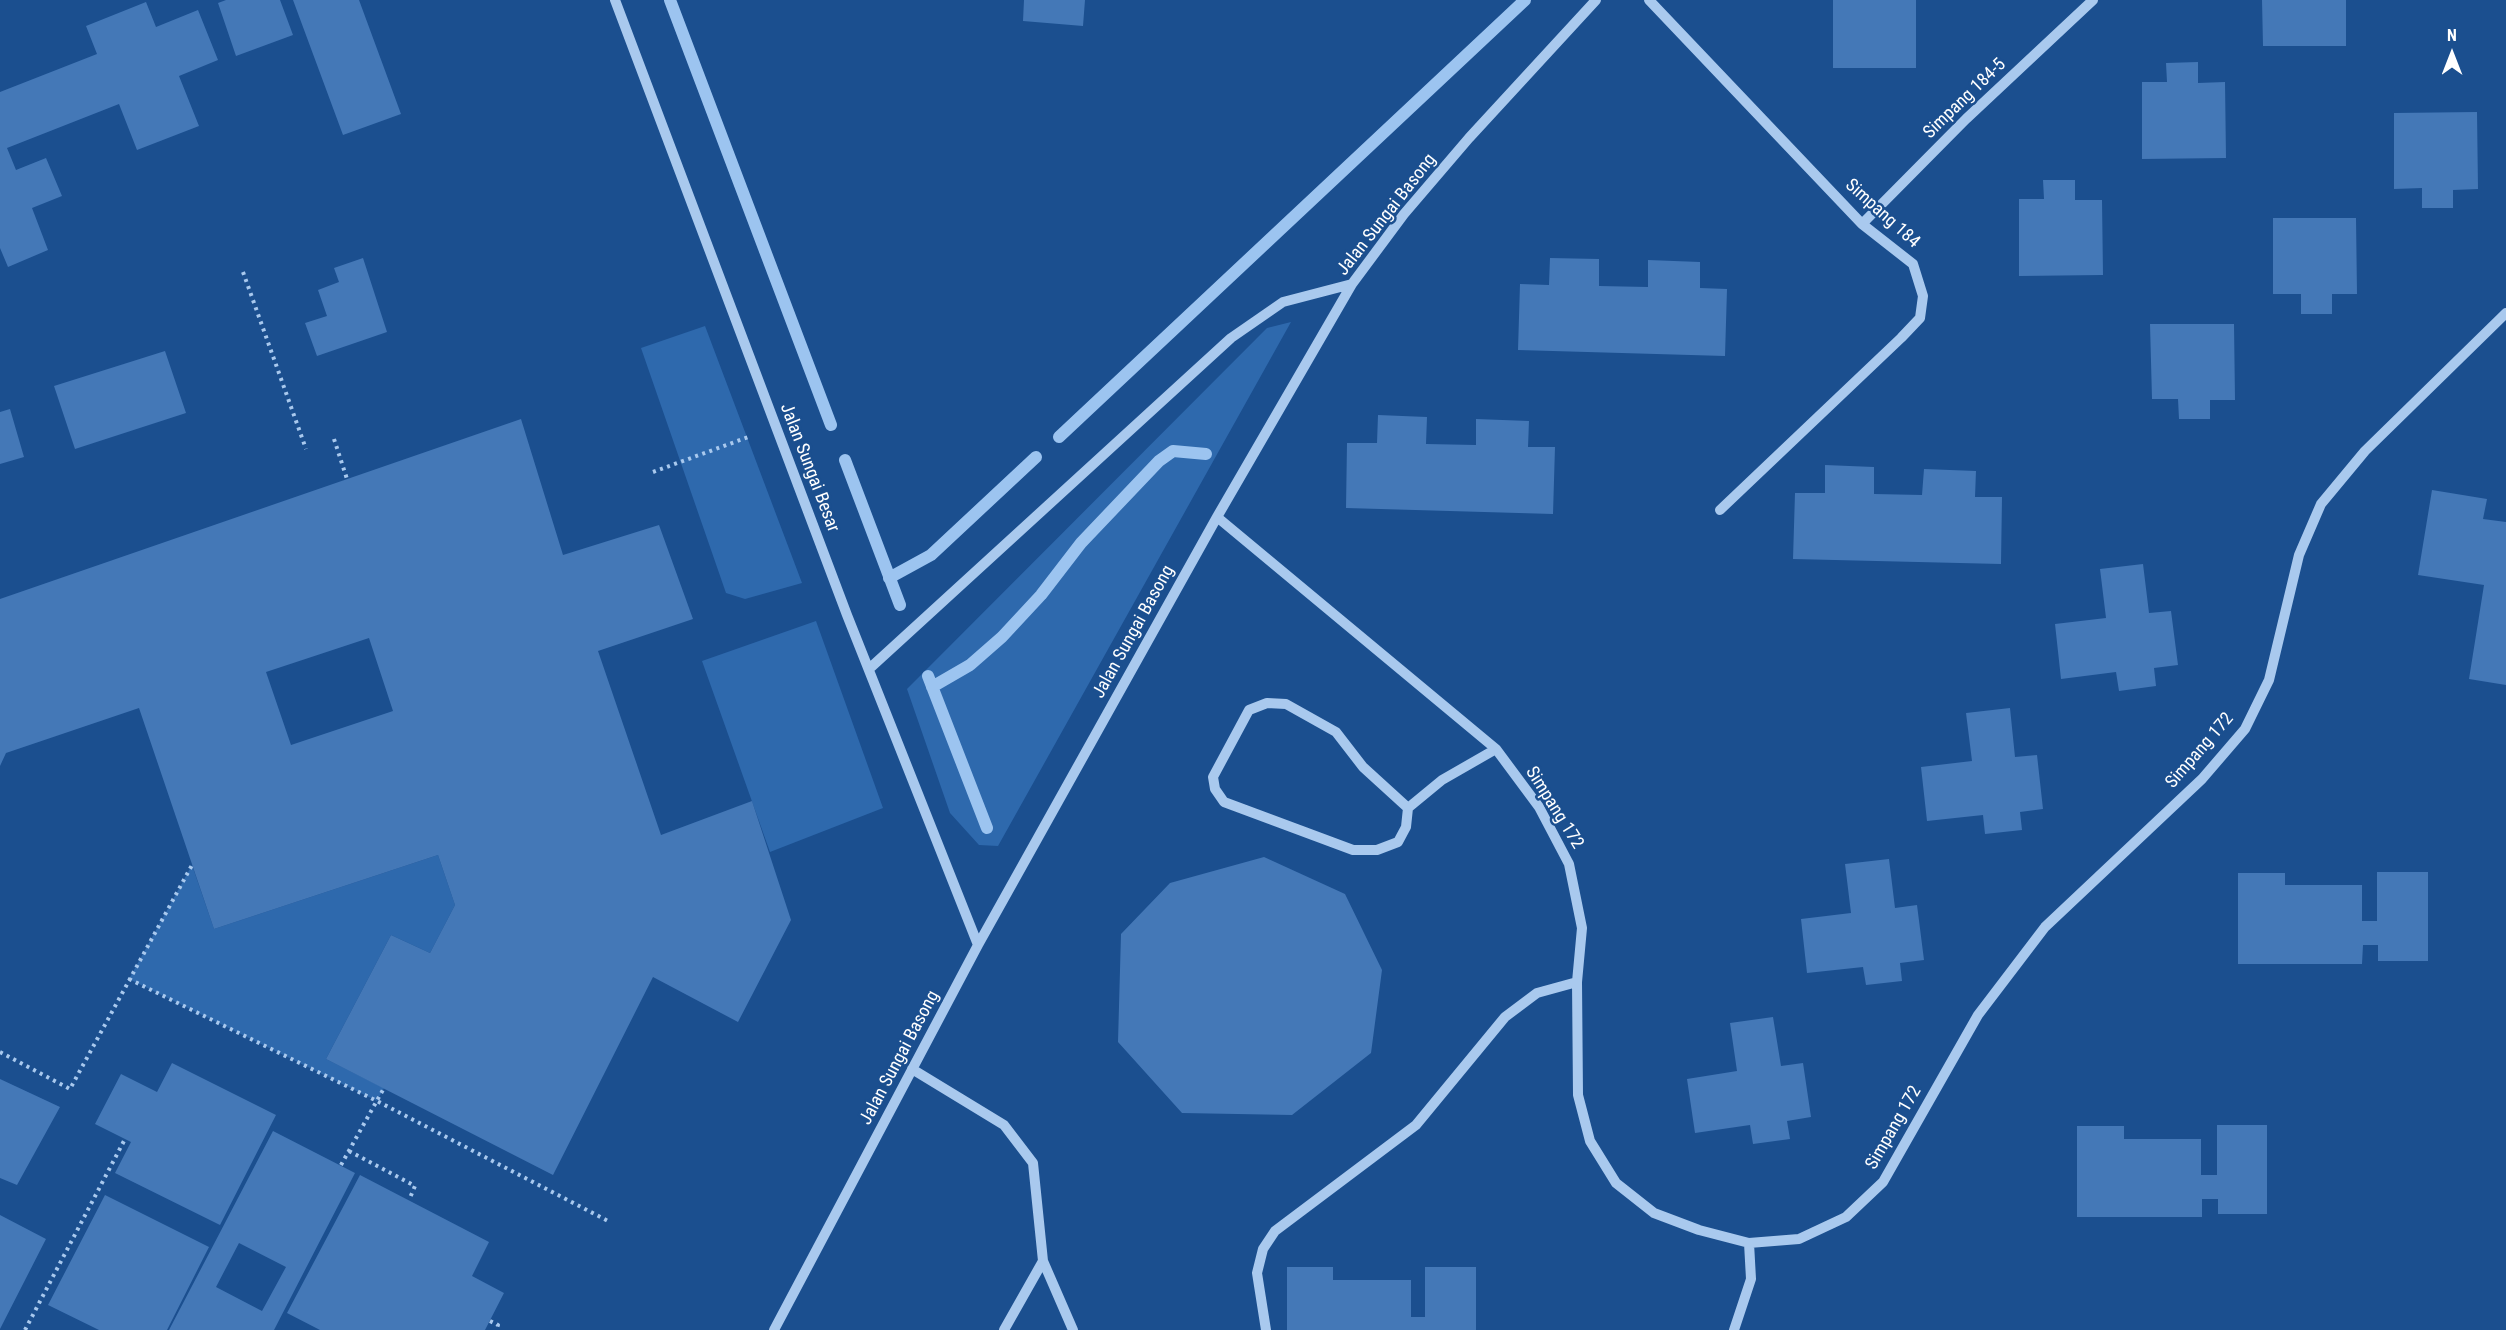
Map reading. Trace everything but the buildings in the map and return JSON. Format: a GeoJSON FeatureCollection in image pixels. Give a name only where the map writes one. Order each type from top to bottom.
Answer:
{"type":"FeatureCollection","features":[{"type":"Feature","properties":{"kind":"street","name":"Jalan Sungai Besar"},"geometry":{"type":"LineString","coordinates":[[615,0],[776,427],[978,945]]}},
{"type":"Feature","properties":{"kind":"street","name":"Jalan Sungai Basong"},"geometry":{"type":"LineString","coordinates":[[774,1330],[978,945],[1217,518],[1352,284],[1404,214],[1469,138],[1596,0]]}},
{"type":"Feature","properties":{"kind":"street","name":"Simpang 184"},"geometry":{"type":"LineString","coordinates":[[1648,0],[1862,224],[1913,264],[1923,296],[1920,318],[1720,510]]}},
{"type":"Feature","properties":{"kind":"street","name":"Simpang 184-5"},"geometry":{"type":"LineString","coordinates":[[1862,224],[1966,119],[2092,0]]}},
{"type":"Feature","properties":{"kind":"street"},"geometry":{"type":"LineString","coordinates":[[869,669],[1231,338],[1283,302],[1352,284]]}},
{"type":"Feature","properties":{"kind":"street","name":"Simpang 172"},"geometry":{"type":"LineString","coordinates":[[1217,518],[1496,749],[1539,807],[1569,864],[1582,928],[1577,982],[1578,1095],[1590,1141],[1616,1183],[1654,1213],[1699,1230],[1749,1243],[1799,1239],[1846,1217],[1883,1182],[1978,1015],[2045,927],[2202,779],[2245,729],[2269,680],[2299,555],[2321,504],[2365,451],[2506,313]]}},
{"type":"Feature","properties":{"kind":"street"},"geometry":{"type":"LineString","coordinates":[[1408,808],[1364,767],[1336,732],[1286,704],[1266,703],[1249,710],[1213,777],[1215,789],[1224,802],[1353,850],[1377,850],[1398,842],[1406,827],[1408,808],[1442,780],[1496,749]]}},
{"type":"Feature","properties":{"kind":"street"},"geometry":{"type":"LineString","coordinates":[[1266,1330],[1257,1273],[1263,1249],[1275,1231],[1416,1125],[1504,1017],[1537,993],[1577,982]]}},
{"type":"Feature","properties":{"kind":"street"},"geometry":{"type":"LineString","coordinates":[[912,1069],[1004,1125],[1033,1163],[1042,1261],[1073,1330]]}},
{"type":"Feature","properties":{"kind":"street"},"geometry":{"type":"LineString","coordinates":[[1734,1330],[1751,1279],[1749,1243]]}},
{"type":"Feature","properties":{"kind":"street"},"geometry":{"type":"LineString","coordinates":[[1004,1330],[1042,1261]]}},
{"type":"Feature","properties":{"kind":"path"},"geometry":{"type":"LineString","coordinates":[[243,272],[306,449]]}},
{"type":"Feature","properties":{"kind":"path"},"geometry":{"type":"LineString","coordinates":[[653,472],[776,427]]}},
{"type":"Feature","properties":{"kind":"path"},"geometry":{"type":"LineString","coordinates":[[334,440],[347,479]]}},
{"type":"Feature","properties":{"kind":"path"},"geometry":{"type":"LineString","coordinates":[[0,1052],[70,1089],[192,865]]}},
{"type":"Feature","properties":{"kind":"path"},"geometry":{"type":"LineString","coordinates":[[129,979],[377,1101],[610,1222]]}},
{"type":"Feature","properties":{"kind":"path"},"geometry":{"type":"LineString","coordinates":[[341,1165],[384,1088]]}},
{"type":"Feature","properties":{"kind":"path"},"geometry":{"type":"LineString","coordinates":[[25,1330],[125,1139]]}},
{"type":"Feature","properties":{"kind":"path"},"geometry":{"type":"LineString","coordinates":[[349,1151],[416,1186],[409,1200]]}},
{"type":"Feature","properties":{"kind":"path"},"geometry":{"type":"LineString","coordinates":[[490,1321],[498,1325],[496,1330]]}},
{"type":"Feature","properties":{"kind":"shaded area"},"geometry":{"type":"Polygon","coordinates":[[[1291,322],[998,846],[979,845],[950,813],[907,689],[1267,328],[1291,322]]]}},
{"type":"Feature","properties":{"kind":"shaded area"},"geometry":{"type":"Polygon","coordinates":[[[705,326],[802,583],[745,599],[726,593],[641,348],[705,326]]]}},
{"type":"Feature","properties":{"kind":"shaded area"},"geometry":{"type":"Polygon","coordinates":[[[816,621],[883,808],[770,852],[702,661],[816,621]]]}},
{"type":"Feature","properties":{"kind":"shaded area"},"geometry":{"type":"Polygon","coordinates":[[[438,855],[455,905],[430,953],[391,935],[326,1059],[384,1088],[377,1101],[129,979],[192,865],[214,929],[438,855]]]}},
{"type":"Feature","properties":{"kind":"waterway"},"geometry":{"type":"LineString","coordinates":[[670,0],[831,425]]}},
{"type":"Feature","properties":{"kind":"waterway"},"geometry":{"type":"LineString","coordinates":[[1059,437],[1525,0]]}},
{"type":"Feature","properties":{"kind":"waterway"},"geometry":{"type":"LineString","coordinates":[[932,687],[970,665],[1002,637],[1041,595],[1081,543],[1159,461],[1173,451],[1206,454]]}},
{"type":"Feature","properties":{"kind":"waterway"},"geometry":{"type":"LineString","coordinates":[[889,578],[931,555],[1036,457]]}},
{"type":"Feature","properties":{"kind":"waterway"},"geometry":{"type":"LineString","coordinates":[[845,460],[900,605]]}},
{"type":"Feature","properties":{"kind":"waterway"},"geometry":{"type":"LineString","coordinates":[[928,676],[987,828]]}}]}
